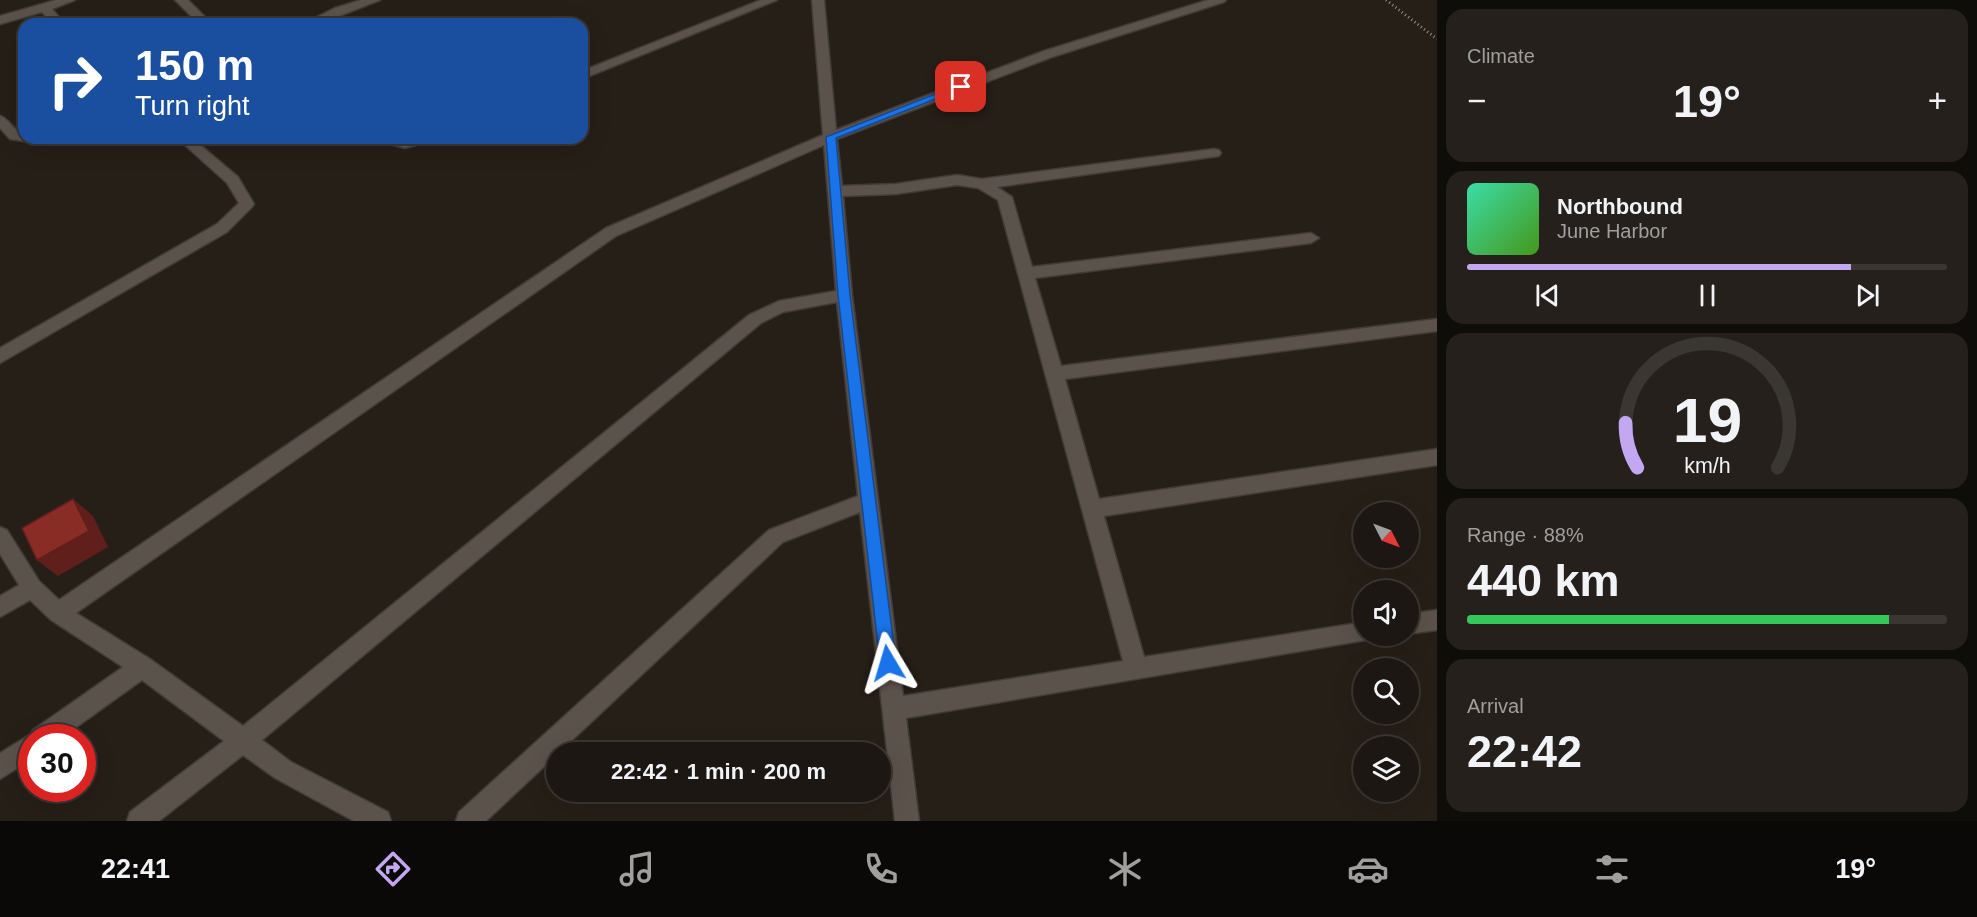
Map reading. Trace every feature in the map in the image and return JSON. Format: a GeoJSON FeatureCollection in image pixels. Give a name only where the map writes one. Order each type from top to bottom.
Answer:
{"type":"FeatureCollection","features":[{"type":"Feature","properties":{"kind":"street"},"geometry":{"type":"LineString","coordinates":[[0,20],[69,0]]}},
{"type":"Feature","properties":{"kind":"street"},"geometry":{"type":"LineString","coordinates":[[181,0],[200,18]]}},
{"type":"Feature","properties":{"kind":"street"},"geometry":{"type":"LineString","coordinates":[[322,18],[339,10],[374,0]]}},
{"type":"Feature","properties":{"kind":"street"},"geometry":{"type":"LineString","coordinates":[[588,73],[771,0]]}},
{"type":"Feature","properties":{"kind":"street"},"geometry":{"type":"LineString","coordinates":[[818,0],[837,191],[844,295],[907,821]]}},
{"type":"Feature","properties":{"kind":"street"},"geometry":{"type":"LineString","coordinates":[[58,613],[611,232],[831,137],[1060,49],[1220,0]]}},
{"type":"Feature","properties":{"kind":"street"},"geometry":{"type":"LineString","coordinates":[[44,7],[53,18]]}},
{"type":"Feature","properties":{"kind":"street"},"geometry":{"type":"LineString","coordinates":[[0,120],[18,136]]}},
{"type":"Feature","properties":{"kind":"street"},"geometry":{"type":"LineString","coordinates":[[0,356],[222,228],[247,204],[233,180],[191,144]]}},
{"type":"Feature","properties":{"kind":"street"},"geometry":{"type":"LineString","coordinates":[[837,191],[896,189],[957,180],[982,184],[1214,153]]}},
{"type":"Feature","properties":{"kind":"street"},"geometry":{"type":"LineString","coordinates":[[982,184],[1005,197],[1137,670]]}},
{"type":"Feature","properties":{"kind":"street"},"geometry":{"type":"LineString","coordinates":[[1027,273],[1311,238]]}},
{"type":"Feature","properties":{"kind":"street"},"geometry":{"type":"LineString","coordinates":[[139,821],[243,741],[755,319],[779,307],[844,295]]}},
{"type":"Feature","properties":{"kind":"street"},"geometry":{"type":"LineString","coordinates":[[1054,374],[1437,325]]}},
{"type":"Feature","properties":{"kind":"street"},"geometry":{"type":"LineString","coordinates":[[1092,508],[1437,457]]}},
{"type":"Feature","properties":{"kind":"street"},"geometry":{"type":"LineString","coordinates":[[468,821],[776,536],[869,500]]}},
{"type":"Feature","properties":{"kind":"street"},"geometry":{"type":"LineString","coordinates":[[0,536],[32,588],[58,613],[142,667],[283,770],[379,821]]}},
{"type":"Feature","properties":{"kind":"street"},"geometry":{"type":"LineString","coordinates":[[0,607],[32,588]]}},
{"type":"Feature","properties":{"kind":"street"},"geometry":{"type":"LineString","coordinates":[[1419,622],[1437,620]]}},
{"type":"Feature","properties":{"kind":"street"},"geometry":{"type":"LineString","coordinates":[[894,709],[1353,634]]}},
{"type":"Feature","properties":{"kind":"street"},"geometry":{"type":"LineString","coordinates":[[61,724],[142,667]]}},
{"type":"Feature","properties":{"kind":"street"},"geometry":{"type":"LineString","coordinates":[[0,767],[18,755]]}},
{"type":"Feature","properties":{"kind":"path"},"geometry":{"type":"LineString","coordinates":[[1386,0],[1437,39]]}},
{"type":"Feature","properties":{"kind":"building"},"geometry":{"type":"Polygon","coordinates":[[[73,499],[89,531],[37,560],[22,528],[73,499]]]}},
{"type":"Feature","properties":{"kind":"route"},"geometry":{"type":"LineString","coordinates":[[888,663],[844,295],[831,137],[961,87]]}}]}
